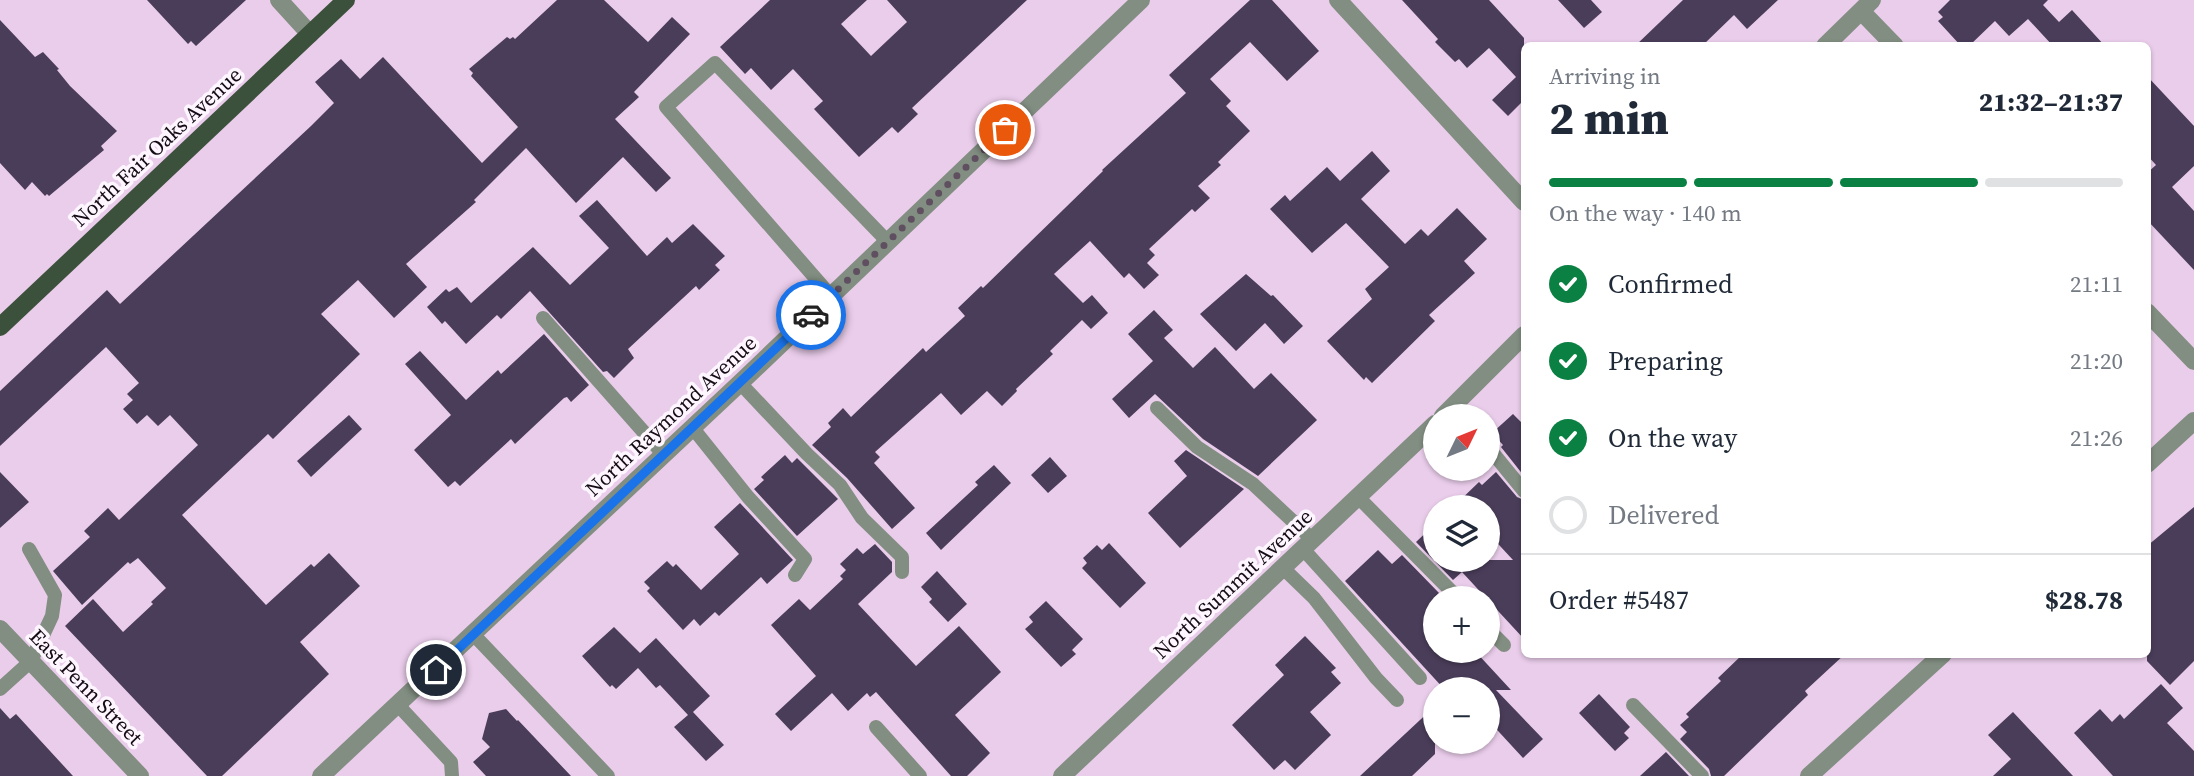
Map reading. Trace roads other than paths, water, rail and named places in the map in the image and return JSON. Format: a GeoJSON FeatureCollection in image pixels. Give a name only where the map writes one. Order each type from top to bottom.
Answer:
{"type":"FeatureCollection","features":[{"type":"Feature","properties":{"kind":"main road","name":"North Fair Oaks Avenue"},"geometry":{"type":"LineString","coordinates":[[0,327],[346,0]]}},
{"type":"Feature","properties":{"kind":"street"},"geometry":{"type":"LineString","coordinates":[[279,0],[310,34]]}},
{"type":"Feature","properties":{"kind":"street","name":"North Raymond Avenue"},"geometry":{"type":"LineString","coordinates":[[321,776],[664,455],[1142,0]]}},
{"type":"Feature","properties":{"kind":"street"},"geometry":{"type":"LineString","coordinates":[[1338,0],[1521,199]]}},
{"type":"Feature","properties":{"kind":"street"},"geometry":{"type":"LineString","coordinates":[[1829,42],[1867,5],[1892,42]]}},
{"type":"Feature","properties":{"kind":"street"},"geometry":{"type":"LineString","coordinates":[[2151,316],[2194,361]]}},
{"type":"Feature","properties":{"kind":"street"},"geometry":{"type":"LineString","coordinates":[[1462,404],[1521,338]]}},
{"type":"Feature","properties":{"kind":"street"},"geometry":{"type":"LineString","coordinates":[[2151,460],[2194,421]]}},
{"type":"Feature","properties":{"kind":"street","name":"North Summit Avenue"},"geometry":{"type":"LineString","coordinates":[[1062,776],[1423,435]]}},
{"type":"Feature","properties":{"kind":"street","name":"East Penn Street"},"geometry":{"type":"LineString","coordinates":[[0,629],[140,776]]}},
{"type":"Feature","properties":{"kind":"street"},"geometry":{"type":"LineString","coordinates":[[1809,776],[1939,658]]}},
{"type":"Feature","properties":{"kind":"lane"},"geometry":{"type":"LineString","coordinates":[[831,296],[666,107],[715,63],[888,242]]}},
{"type":"Feature","properties":{"kind":"lane"},"geometry":{"type":"LineString","coordinates":[[543,317],[664,455]]}},
{"type":"Feature","properties":{"kind":"lane"},"geometry":{"type":"LineString","coordinates":[[740,383],[789,436],[840,485],[862,518],[902,557],[902,572]]}},
{"type":"Feature","properties":{"kind":"lane"},"geometry":{"type":"LineString","coordinates":[[1157,408],[1197,447],[1253,484],[1308,544],[1420,678]]}},
{"type":"Feature","properties":{"kind":"lane"},"geometry":{"type":"LineString","coordinates":[[692,427],[748,497],[805,559],[794,575]]}},
{"type":"Feature","properties":{"kind":"lane"},"geometry":{"type":"LineString","coordinates":[[1500,462],[1521,487]]}},
{"type":"Feature","properties":{"kind":"lane"},"geometry":{"type":"LineString","coordinates":[[1358,497],[1446,586]]}},
{"type":"Feature","properties":{"kind":"lane"},"geometry":{"type":"LineString","coordinates":[[0,689],[31,661],[52,616],[55,595],[29,549]]}},
{"type":"Feature","properties":{"kind":"lane"},"geometry":{"type":"LineString","coordinates":[[1283,568],[1314,598],[1376,678],[1397,700]]}},
{"type":"Feature","properties":{"kind":"lane"},"geometry":{"type":"LineString","coordinates":[[473,634],[608,776]]}},
{"type":"Feature","properties":{"kind":"lane"},"geometry":{"type":"LineString","coordinates":[[1500,641],[1504,645]]}},
{"type":"Feature","properties":{"kind":"lane"},"geometry":{"type":"LineString","coordinates":[[398,705],[451,762],[452,776]]}},
{"type":"Feature","properties":{"kind":"lane"},"geometry":{"type":"LineString","coordinates":[[1633,705],[1702,776]]}},
{"type":"Feature","properties":{"kind":"lane"},"geometry":{"type":"LineString","coordinates":[[876,727],[920,776]]}}]}
